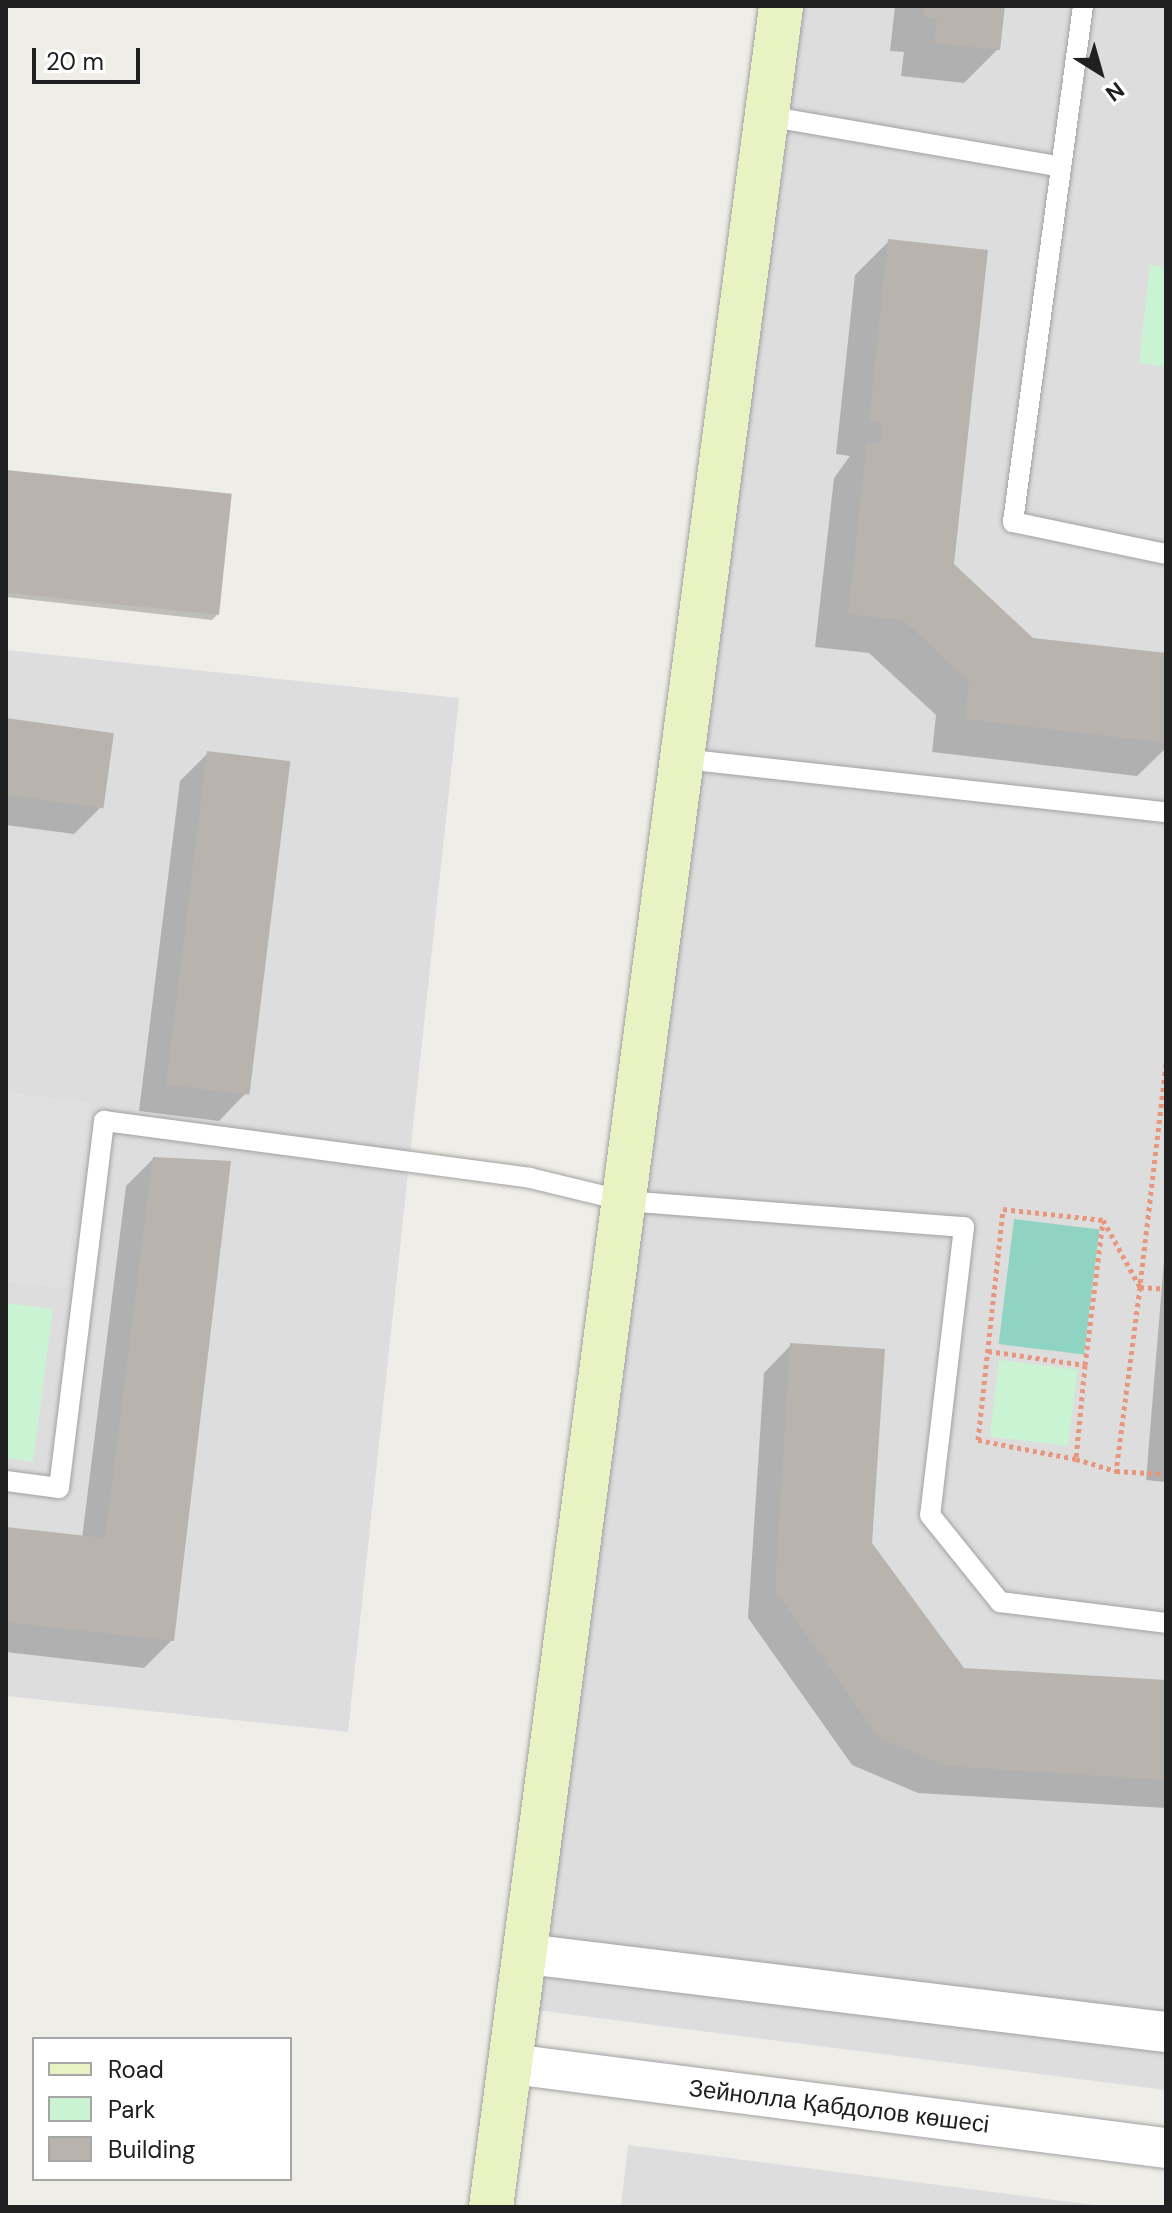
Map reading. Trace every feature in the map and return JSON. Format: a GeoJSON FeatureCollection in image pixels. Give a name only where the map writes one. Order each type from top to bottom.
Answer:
{"type":"FeatureCollection","features":[{"type":"Feature","properties":{"kind":"street"},"geometry":{"type":"LineString","coordinates":[[491,2207],[527,1954],[781,6]]}},
{"type":"Feature","properties":{"kind":"street"},"geometry":{"type":"LineString","coordinates":[[527,1954],[1166,2032]]}},
{"type":"Feature","properties":{"kind":"street","name":"Зейнолла Қабдолов көшесі"},"geometry":{"type":"LineString","coordinates":[[512,2064],[1166,2148]]}},
{"type":"Feature","properties":{"kind":"lane"},"geometry":{"type":"LineString","coordinates":[[1083,6],[1013,522],[1166,554]]}},
{"type":"Feature","properties":{"kind":"lane"},"geometry":{"type":"LineString","coordinates":[[767,116],[1061,167]]}},
{"type":"Feature","properties":{"kind":"lane"},"geometry":{"type":"LineString","coordinates":[[683,759],[1166,812]]}},
{"type":"Feature","properties":{"kind":"lane"},"geometry":{"type":"LineString","coordinates":[[6,1481],[59,1488],[104,1121],[530,1178],[625,1201],[964,1227],[930,1515],[1000,1602],[1166,1623]]}},
{"type":"Feature","properties":{"kind":"path"},"geometry":{"type":"LineString","coordinates":[[1116,1471],[1166,1064]]}},
{"type":"Feature","properties":{"kind":"path"},"geometry":{"type":"LineString","coordinates":[[1103,1220],[1003,1209],[978,1440],[1076,1459],[1116,1471],[1166,1474]]}},
{"type":"Feature","properties":{"kind":"path"},"geometry":{"type":"LineString","coordinates":[[1103,1220],[1140,1287]]}},
{"type":"Feature","properties":{"kind":"path"},"geometry":{"type":"LineString","coordinates":[[1076,1459],[1103,1220]]}},
{"type":"Feature","properties":{"kind":"path"},"geometry":{"type":"LineString","coordinates":[[1140,1287],[1166,1289]]}},
{"type":"Feature","properties":{"kind":"path"},"geometry":{"type":"LineString","coordinates":[[988,1351],[1085,1365]]}},
{"type":"Feature","properties":{"kind":"shaded area"},"geometry":{"type":"Polygon","coordinates":[[[773,6],[1166,6],[1166,2090],[520,2008],[773,6]]]}},
{"type":"Feature","properties":{"kind":"shaded area"},"geometry":{"type":"Polygon","coordinates":[[[6,650],[459,698],[348,1732],[6,1696],[6,650]]]}},
{"type":"Feature","properties":{"kind":"shaded area"},"geometry":{"type":"Polygon","coordinates":[[[6,1092],[90,1103],[65,1289],[6,1281],[6,1092]]]}},
{"type":"Feature","properties":{"kind":"shaded area"},"geometry":{"type":"Polygon","coordinates":[[[628,2145],[1110,2207],[621,2207],[628,2145]]]}},
{"type":"Feature","properties":{"kind":"green space"},"geometry":{"type":"Polygon","coordinates":[[[1150,265],[1166,267],[1166,367],[1139,363],[1150,265]]]}},
{"type":"Feature","properties":{"kind":"green space"},"geometry":{"type":"Polygon","coordinates":[[[1014,1219],[1099,1229],[1084,1355],[999,1344],[1014,1219]]]}},
{"type":"Feature","properties":{"kind":"green space"},"geometry":{"type":"Polygon","coordinates":[[[6,1303],[53,1309],[33,1462],[6,1458],[6,1303]]]}},
{"type":"Feature","properties":{"kind":"green space"},"geometry":{"type":"Polygon","coordinates":[[[999,1360],[1077,1370],[1068,1446],[990,1436],[999,1360]]]}},
{"type":"Feature","properties":{"kind":"building"},"geometry":{"type":"Polygon","coordinates":[[[924,6],[1005,6],[1000,50],[934,43],[937,19],[923,17],[924,6]]]}},
{"type":"Feature","properties":{"kind":"building"},"geometry":{"type":"Polygon","coordinates":[[[888,239],[988,250],[954,564],[1033,638],[1166,653],[1166,743],[965,719],[969,681],[903,620],[848,614],[867,442],[880,443],[882,423],[869,421],[888,239]]]}},
{"type":"Feature","properties":{"kind":"building"},"geometry":{"type":"Polygon","coordinates":[[[6,470],[232,494],[219,615],[6,593],[6,470]]]}},
{"type":"Feature","properties":{"kind":"building"},"geometry":{"type":"Polygon","coordinates":[[[6,718],[114,733],[103,808],[6,795],[6,718]]]}},
{"type":"Feature","properties":{"kind":"building"},"geometry":{"type":"Polygon","coordinates":[[[207,751],[290,761],[249,1095],[166,1084],[207,751]]]}},
{"type":"Feature","properties":{"kind":"building"},"geometry":{"type":"Polygon","coordinates":[[[153,1157],[231,1161],[174,1641],[6,1622],[6,1527],[105,1538],[153,1157]]]}},
{"type":"Feature","properties":{"kind":"building"},"geometry":{"type":"Polygon","coordinates":[[[790,1343],[885,1349],[872,1543],[964,1668],[1166,1680],[1166,1780],[946,1766],[879,1738],[775,1590],[790,1343]]]}}]}
